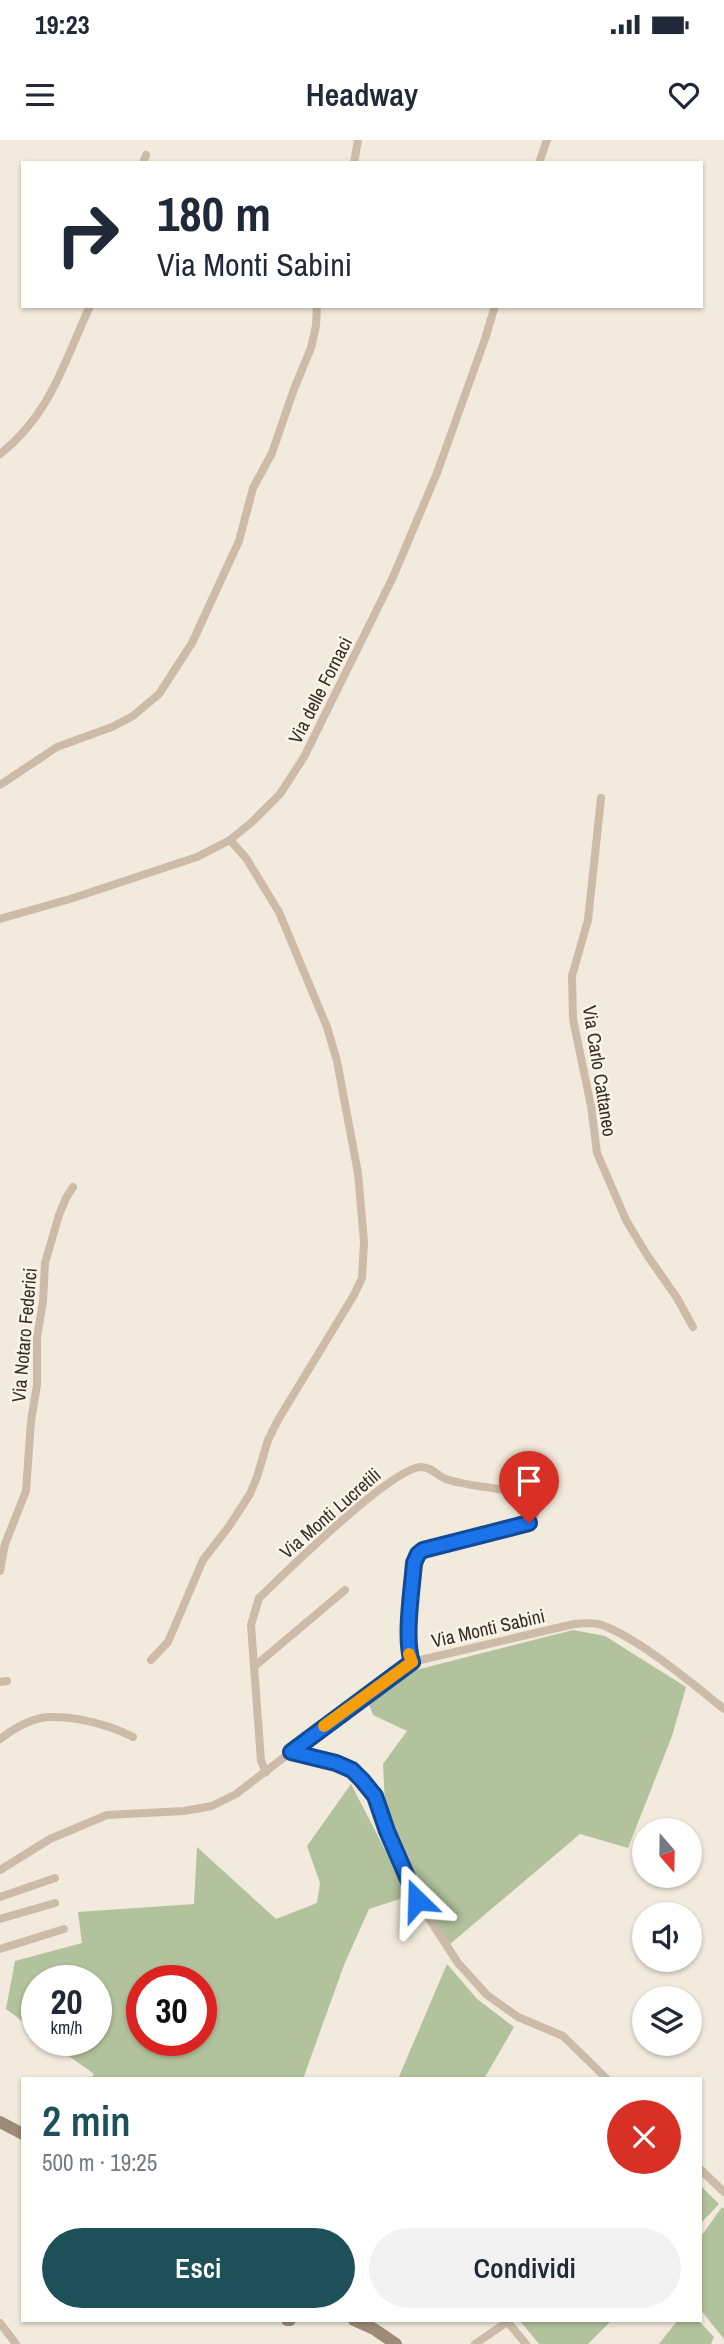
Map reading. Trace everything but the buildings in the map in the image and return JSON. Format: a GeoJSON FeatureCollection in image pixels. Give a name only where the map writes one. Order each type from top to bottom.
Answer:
{"type":"FeatureCollection","features":[{"type":"Feature","properties":{"kind":"main road"},"geometry":{"type":"LineString","coordinates":[[0,2122],[21,2133]]}},
{"type":"Feature","properties":{"kind":"main road"},"geometry":{"type":"LineString","coordinates":[[358,2322],[396,2344]]}},
{"type":"Feature","properties":{"kind":"street"},"geometry":{"type":"LineString","coordinates":[[354,161],[358,140]]}},
{"type":"Feature","properties":{"kind":"street"},"geometry":{"type":"LineString","coordinates":[[540,161],[547,140]]}},
{"type":"Feature","properties":{"kind":"street"},"geometry":{"type":"LineString","coordinates":[[0,454],[30,425],[49,398],[72,352],[89,308]]}},
{"type":"Feature","properties":{"kind":"street"},"geometry":{"type":"LineString","coordinates":[[0,785],[57,747],[112,727],[133,716],[159,694],[192,643],[239,541],[253,488],[272,453],[309,353],[316,326],[317,308]]}},
{"type":"Feature","properties":{"kind":"street","name":"Via delle Fornaci"},"geometry":{"type":"LineString","coordinates":[[0,919],[177,864],[230,840],[268,808],[293,776],[354,660],[393,577],[437,473],[494,308]]}},
{"type":"Feature","properties":{"kind":"street","name":"Via Carlo Cattaneo"},"geometry":{"type":"LineString","coordinates":[[601,798],[588,920],[572,976],[573,1019],[591,1106],[597,1153],[626,1220],[693,1327]]}},
{"type":"Feature","properties":{"kind":"street"},"geometry":{"type":"LineString","coordinates":[[151,1660],[168,1642],[204,1560],[250,1494],[268,1440],[278,1420],[354,1295],[363,1272],[364,1242],[358,1172],[337,1061],[327,1027],[282,919],[242,852],[230,840]]}},
{"type":"Feature","properties":{"kind":"street","name":"Via Notaro Federici"},"geometry":{"type":"LineString","coordinates":[[0,1571],[5,1544],[26,1491],[31,1421],[37,1385],[37,1337],[43,1302],[45,1263],[59,1215],[73,1187]]}},
{"type":"Feature","properties":{"kind":"street","name":"Via Monti Lucretili"},"geometry":{"type":"LineString","coordinates":[[265,1772],[261,1761],[251,1625],[259,1598],[393,1478],[420,1467],[429,1468],[447,1480],[529,1496],[537,1511],[535,1518],[529,1523],[423,1550],[418,1554],[414,1563],[410,1630],[409,1654],[412,1662]]}},
{"type":"Feature","properties":{"kind":"street"},"geometry":{"type":"LineString","coordinates":[[255,1666],[345,1590]]}},
{"type":"Feature","properties":{"kind":"street","name":"Via Monti Sabini"},"geometry":{"type":"LineString","coordinates":[[0,1870],[50,1839],[107,1815],[212,1807],[236,1794],[412,1662],[574,1624],[607,1627],[639,1646],[724,1709]]}},
{"type":"Feature","properties":{"kind":"street"},"geometry":{"type":"LineString","coordinates":[[0,1740],[22,1725],[49,1717],[93,1723],[133,1737]]}},
{"type":"Feature","properties":{"kind":"street"},"geometry":{"type":"LineString","coordinates":[[291,1752],[336,1763],[352,1770],[362,1780],[375,1796],[417,1900],[458,1963],[486,1994],[518,2017],[563,2036],[605,2077]]}},
{"type":"Feature","properties":{"kind":"street"},"geometry":{"type":"LineString","coordinates":[[0,1897],[55,1878]]}},
{"type":"Feature","properties":{"kind":"street"},"geometry":{"type":"LineString","coordinates":[[0,1919],[55,1903]]}},
{"type":"Feature","properties":{"kind":"street"},"geometry":{"type":"LineString","coordinates":[[0,1949],[64,1929]]}},
{"type":"Feature","properties":{"kind":"street"},"geometry":{"type":"LineString","coordinates":[[702,2171],[724,2192]]}},
{"type":"Feature","properties":{"kind":"street"},"geometry":{"type":"LineString","coordinates":[[475,2344],[506,2322]]}},
{"type":"Feature","properties":{"kind":"street"},"geometry":{"type":"LineString","coordinates":[[508,2322],[526,2344]]}},
{"type":"Feature","properties":{"kind":"street"},"geometry":{"type":"LineString","coordinates":[[0,2323],[16,2344]]}},
{"type":"Feature","properties":{"kind":"green space"},"geometry":{"type":"Polygon","coordinates":[[[573,1630],[605,1636],[686,1687],[672,1736],[640,1818],[632,1818],[632,1838],[628,1848],[580,1834],[450,1944],[422,1901],[385,1805],[383,1764],[407,1731],[373,1715],[368,1701],[416,1670],[573,1630]]]}},
{"type":"Feature","properties":{"kind":"green space"},"geometry":{"type":"Polygon","coordinates":[[[351,1784],[409,1896],[369,1909],[344,1965],[304,2077],[92,2077],[94,2074],[69,2056],[112,2056],[112,1965],[21,1965],[21,2020],[6,2009],[15,1961],[82,1943],[78,1912],[194,1904],[197,1847],[276,1919],[317,1903],[320,1883],[307,1846],[351,1784]]]}},
{"type":"Feature","properties":{"kind":"green space"},"geometry":{"type":"Polygon","coordinates":[[[447,1964],[477,1999],[514,2027],[485,2077],[399,2077],[447,1964]]]}},
{"type":"Feature","properties":{"kind":"green space"},"geometry":{"type":"Polygon","coordinates":[[[702,2187],[719,2204],[702,2222],[702,2187]]]}},
{"type":"Feature","properties":{"kind":"green space"},"geometry":{"type":"Polygon","coordinates":[[[722,2207],[724,2339],[702,2312],[702,2235],[722,2207]]]}},
{"type":"Feature","properties":{"kind":"green space"},"geometry":{"type":"Polygon","coordinates":[[[521,2322],[610,2322],[588,2344],[539,2344],[521,2322]]]}},
{"type":"Feature","properties":{"kind":"green space"},"geometry":{"type":"Polygon","coordinates":[[[676,2322],[700,2322],[714,2337],[711,2344],[659,2344],[676,2322]]]}},
{"type":"Feature","properties":{"kind":"slow traffic"},"geometry":{"type":"LineString","coordinates":[[324,1726],[412,1662],[409,1654]]}},
{"type":"Feature","properties":{"kind":"route"},"geometry":{"type":"LineString","coordinates":[[417,1900],[375,1796],[362,1780],[352,1770],[336,1763],[291,1752],[412,1662],[409,1654],[410,1630],[414,1563],[418,1554],[423,1550],[529,1523]]}}]}
